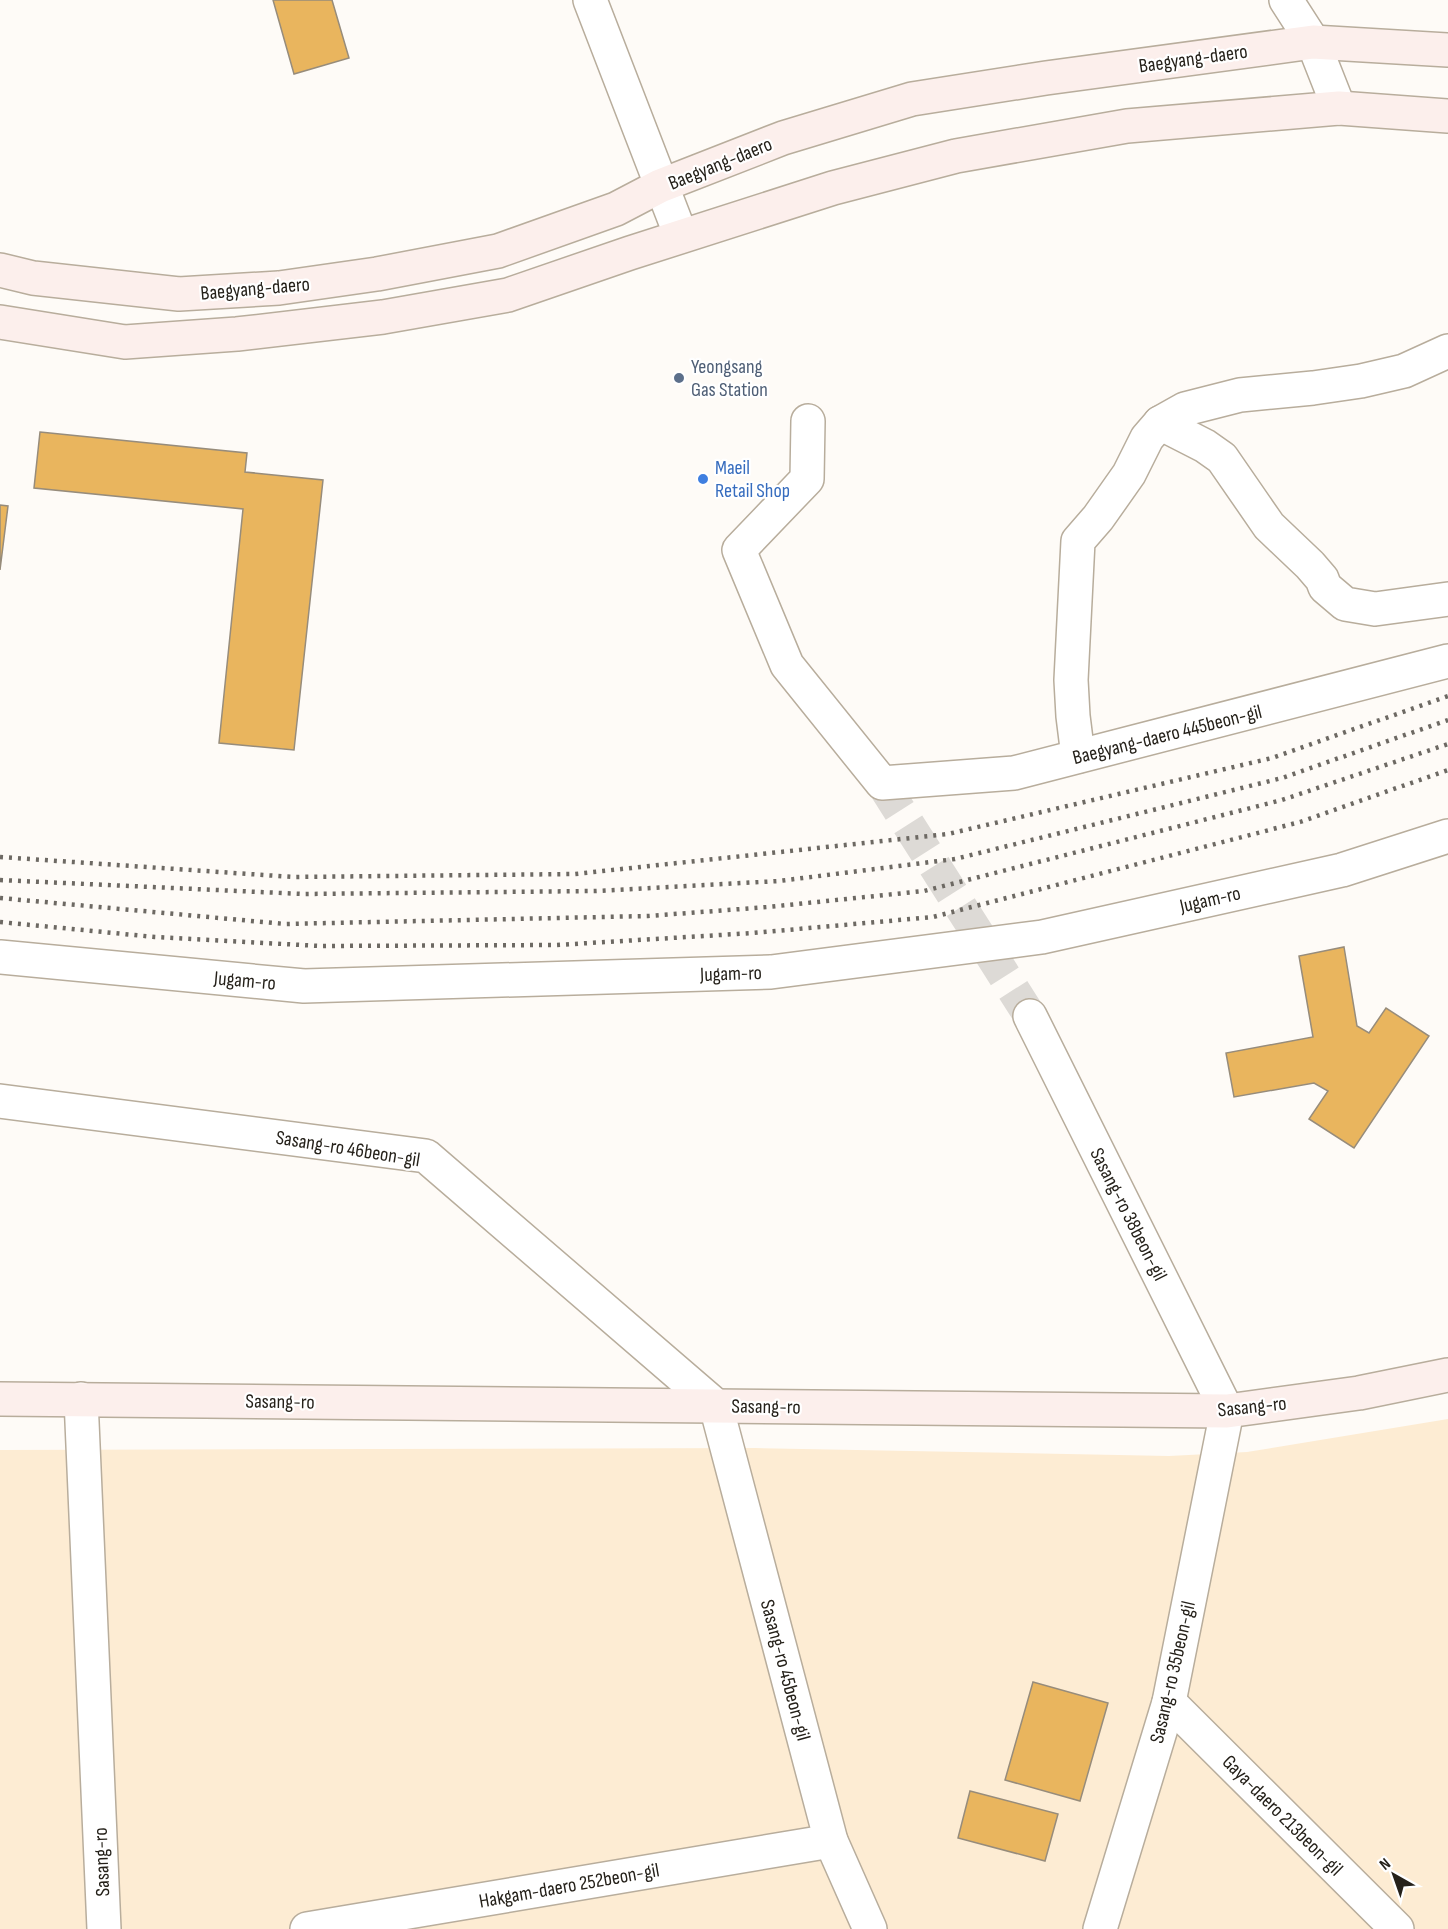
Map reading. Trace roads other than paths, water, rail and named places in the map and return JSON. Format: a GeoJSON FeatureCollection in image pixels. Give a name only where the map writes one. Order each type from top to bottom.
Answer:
{"type":"FeatureCollection","features":[{"type":"Feature","properties":{"kind":"main road","name":"Baegyang-daero"},"geometry":{"type":"LineString","coordinates":[[0,270],[33,278],[179,294],[279,288],[377,274],[498,251],[616,209],[660,186],[783,138],[912,99],[1046,78],[1313,42],[1448,50]]}},
{"type":"Feature","properties":{"kind":"main road"},"geometry":{"type":"LineString","coordinates":[[0,322],[125,342],[237,334],[383,317],[508,295],[681,236],[833,188],[956,156],[1127,126],[1339,108],[1448,116]]}},
{"type":"Feature","properties":{"kind":"main road","name":"Sasang-ro"},"geometry":{"type":"LineString","coordinates":[[0,1399],[1227,1411],[1359,1393],[1448,1375]]}},
{"type":"Feature","properties":{"kind":"street"},"geometry":{"type":"LineString","coordinates":[[590,0],[681,236]]}},
{"type":"Feature","properties":{"kind":"street"},"geometry":{"type":"LineString","coordinates":[[1286,0],[1313,42],[1339,108]]}},
{"type":"Feature","properties":{"kind":"street"},"geometry":{"type":"LineString","coordinates":[[1078,756],[1071,680],[1078,541],[1098,518],[1129,474],[1147,438],[1160,423],[1185,409],[1240,395],[1361,381],[1404,371],[1448,351]]}},
{"type":"Feature","properties":{"kind":"street","name":"Baegyang-daero 445beon-gil"},"geometry":{"type":"LineString","coordinates":[[808,421],[807,479],[739,550],[787,665],[882,783],[1014,773],[1448,661]]}},
{"type":"Feature","properties":{"kind":"street"},"geometry":{"type":"LineString","coordinates":[[1160,423],[1205,446],[1222,458],[1269,526],[1310,565],[1322,579],[1325,587],[1345,604],[1375,609],[1448,599]]}},
{"type":"Feature","properties":{"kind":"street","name":"Jugam-ro"},"geometry":{"type":"LineString","coordinates":[[0,957],[304,986],[771,972],[1042,937],[1342,870],[1448,836]]}},
{"type":"Feature","properties":{"kind":"street","name":"Sasang-ro 38beon-gil"},"geometry":{"type":"LineString","coordinates":[[1030,1016],[1227,1411]]}},
{"type":"Feature","properties":{"kind":"street","name":"Sasang-ro 46beon-gil"},"geometry":{"type":"LineString","coordinates":[[0,1101],[426,1156],[716,1406]]}},
{"type":"Feature","properties":{"kind":"street","name":"Sasang-ro"},"geometry":{"type":"LineString","coordinates":[[81,1399],[104,1929]]}},
{"type":"Feature","properties":{"kind":"street","name":"Sasang-ro 45beon-gil"},"geometry":{"type":"LineString","coordinates":[[716,1406],[831,1841],[870,1929]]}},
{"type":"Feature","properties":{"kind":"street","name":"Sasang-ro 35beon-gil"},"geometry":{"type":"LineString","coordinates":[[1100,1929],[1169,1702],[1227,1411]]}},
{"type":"Feature","properties":{"kind":"street","name":"Gaya-daero 213beon-gil"},"geometry":{"type":"LineString","coordinates":[[1169,1702],[1397,1929]]}},
{"type":"Feature","properties":{"kind":"street","name":"Hakgam-daero 252beon-gil"},"geometry":{"type":"LineString","coordinates":[[307,1929],[831,1841]]}},
{"type":"Feature","properties":{"kind":"tunnel"},"geometry":{"type":"LineString","coordinates":[[882,783],[1030,1016]]}},
{"type":"Feature","properties":{"kind":"railway"},"geometry":{"type":"LineString","coordinates":[[0,857],[293,877],[575,874],[948,834],[1272,758],[1448,696]]}},
{"type":"Feature","properties":{"kind":"railway"},"geometry":{"type":"LineString","coordinates":[[0,880],[303,894],[596,891],[779,881],[955,859],[1282,778],[1448,720]]}},
{"type":"Feature","properties":{"kind":"railway"},"geometry":{"type":"LineString","coordinates":[[0,898],[285,924],[648,916],[768,907],[924,891],[1282,800],[1448,744]]}},
{"type":"Feature","properties":{"kind":"railway"},"geometry":{"type":"LineString","coordinates":[[0,922],[155,937],[320,946],[557,945],[753,933],[933,917],[1300,822],[1448,770]]}},
{"type":"Feature","properties":{"kind":"place","name":"Yeongsang Gas Station"},"geometry":{"type":"Point","coordinates":[679,378]}},
{"type":"Feature","properties":{"kind":"place","name":"Maeil Retail Shop"},"geometry":{"type":"Point","coordinates":[703,479]}}]}
